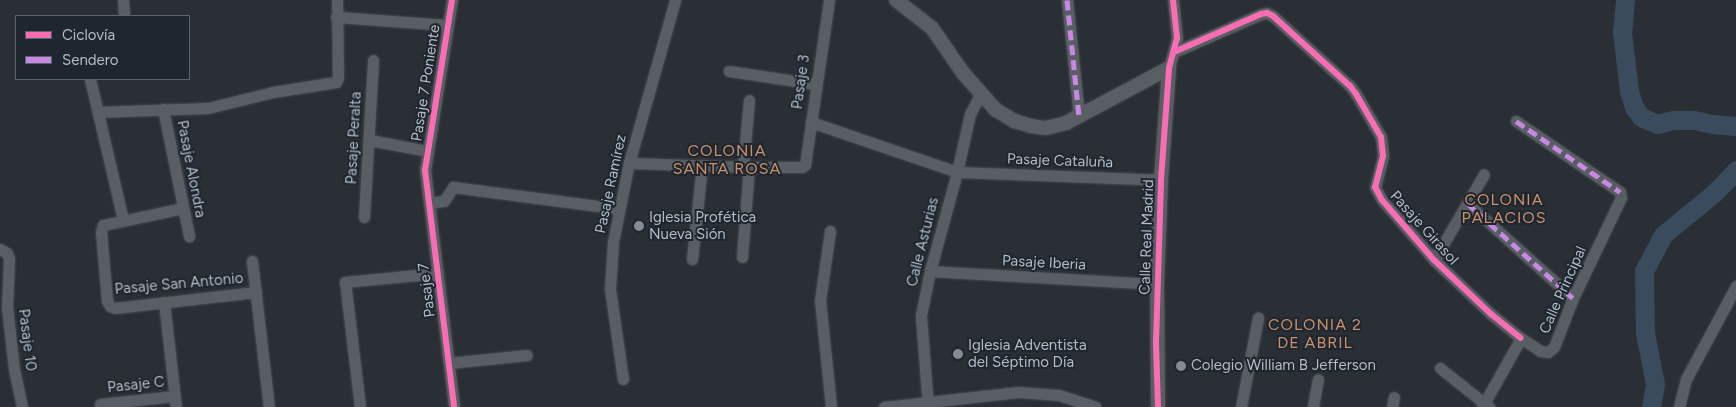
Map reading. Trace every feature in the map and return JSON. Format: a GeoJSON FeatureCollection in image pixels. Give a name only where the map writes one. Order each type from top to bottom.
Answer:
{"type":"FeatureCollection","features":[{"type":"Feature","properties":{"kind":"street"},"geometry":{"type":"LineString","coordinates":[[123,0],[124,15]]}},
{"type":"Feature","properties":{"kind":"street"},"geometry":{"type":"LineString","coordinates":[[98,112],[208,108],[273,92],[336,82],[338,77],[337,0]]}},
{"type":"Feature","properties":{"kind":"street","name":"Pasaje 7 Poniente"},"geometry":{"type":"LineString","coordinates":[[425,170],[452,0]]}},
{"type":"Feature","properties":{"kind":"street","name":"Pasaje Ramírez"},"geometry":{"type":"LineString","coordinates":[[623,379],[610,290],[613,242],[629,163],[675,0]]}},
{"type":"Feature","properties":{"kind":"street","name":"Pasaje 3"},"geometry":{"type":"LineString","coordinates":[[746,167],[802,167],[806,160],[815,84],[829,0]]}},
{"type":"Feature","properties":{"kind":"street"},"geometry":{"type":"LineString","coordinates":[[896,0],[932,28],[980,94],[996,110],[1014,121],[1046,128],[1079,116],[1169,68],[1178,38],[1173,0]]}},
{"type":"Feature","properties":{"kind":"street"},"geometry":{"type":"LineString","coordinates":[[1066,0],[1079,116]]}},
{"type":"Feature","properties":{"kind":"street","name":"Pasaje Girasol"},"geometry":{"type":"LineString","coordinates":[[1174,52],[1261,14],[1267,13],[1273,16],[1350,86],[1382,137],[1383,156],[1376,187],[1377,194],[1434,260],[1491,314],[1521,338]]}},
{"type":"Feature","properties":{"kind":"street"},"geometry":{"type":"LineString","coordinates":[[336,17],[448,25]]}},
{"type":"Feature","properties":{"kind":"street","name":"Pasaje Peralta"},"geometry":{"type":"LineString","coordinates":[[364,217],[373,60]]}},
{"type":"Feature","properties":{"kind":"street","name":"Calle Real Madrid"},"geometry":{"type":"LineString","coordinates":[[1158,407],[1157,284],[1161,180],[1169,68]]}},
{"type":"Feature","properties":{"kind":"street"},"geometry":{"type":"LineString","coordinates":[[729,71],[815,84]]}},
{"type":"Feature","properties":{"kind":"street"},"geometry":{"type":"LineString","coordinates":[[90,80],[123,220],[183,208]]}},
{"type":"Feature","properties":{"kind":"street","name":"Calle Asturias"},"geometry":{"type":"LineString","coordinates":[[928,404],[921,315],[930,271],[957,172],[970,114],[980,94]]}},
{"type":"Feature","properties":{"kind":"street"},"geometry":{"type":"LineString","coordinates":[[742,257],[749,100]]}},
{"type":"Feature","properties":{"kind":"street","name":"Pasaje Alondra"},"geometry":{"type":"LineString","coordinates":[[163,109],[189,236]]}},
{"type":"Feature","properties":{"kind":"street","name":"Calle Principal"},"geometry":{"type":"LineString","coordinates":[[1485,406],[1521,338],[1540,351],[1548,352],[1554,347],[1573,298],[1619,204],[1620,192],[1516,121]]}},
{"type":"Feature","properties":{"kind":"street","name":"Pasaje Cataluña"},"geometry":{"type":"LineString","coordinates":[[811,122],[957,172],[1161,180]]}},
{"type":"Feature","properties":{"kind":"street"},"geometry":{"type":"LineString","coordinates":[[369,140],[427,151]]}},
{"type":"Feature","properties":{"kind":"street"},"geometry":{"type":"LineString","coordinates":[[629,163],[746,167]]}},
{"type":"Feature","properties":{"kind":"street"},"geometry":{"type":"LineString","coordinates":[[692,259],[702,166]]}},
{"type":"Feature","properties":{"kind":"street","name":"Pasaje 7"},"geometry":{"type":"LineString","coordinates":[[425,170],[454,407]]}},
{"type":"Feature","properties":{"kind":"street"},"geometry":{"type":"LineString","coordinates":[[1434,260],[1484,174]]}},
{"type":"Feature","properties":{"kind":"street"},"geometry":{"type":"LineString","coordinates":[[429,203],[444,201],[453,188],[619,209]]}},
{"type":"Feature","properties":{"kind":"street"},"geometry":{"type":"LineString","coordinates":[[1467,204],[1573,298]]}},
{"type":"Feature","properties":{"kind":"street","name":"Pasaje San Antonio"},"geometry":{"type":"LineString","coordinates":[[123,220],[103,224],[101,232],[107,301],[110,306],[116,308],[256,292]]}},
{"type":"Feature","properties":{"kind":"street"},"geometry":{"type":"LineString","coordinates":[[830,231],[820,300],[831,407]]}},
{"type":"Feature","properties":{"kind":"street","name":"Pasaje 10"},"geometry":{"type":"LineString","coordinates":[[1,249],[7,253],[9,259],[7,307],[14,369],[22,407]]}},
{"type":"Feature","properties":{"kind":"street"},"geometry":{"type":"LineString","coordinates":[[252,261],[270,407]]}},
{"type":"Feature","properties":{"kind":"street","name":"Pasaje Iberia"},"geometry":{"type":"LineString","coordinates":[[930,271],[1157,284]]}},
{"type":"Feature","properties":{"kind":"street"},"geometry":{"type":"LineString","coordinates":[[360,407],[345,282],[438,273]]}},
{"type":"Feature","properties":{"kind":"street"},"geometry":{"type":"LineString","coordinates":[[1679,407],[1686,379],[1736,286]]}},
{"type":"Feature","properties":{"kind":"street"},"geometry":{"type":"LineString","coordinates":[[164,302],[175,402]]}},
{"type":"Feature","properties":{"kind":"street"},"geometry":{"type":"LineString","coordinates":[[1242,407],[1258,318]]}},
{"type":"Feature","properties":{"kind":"street"},"geometry":{"type":"LineString","coordinates":[[449,363],[526,355]]}},
{"type":"Feature","properties":{"kind":"street"},"geometry":{"type":"LineString","coordinates":[[1440,368],[1485,406]]}},
{"type":"Feature","properties":{"kind":"street"},"geometry":{"type":"LineString","coordinates":[[1313,407],[1318,379]]}},
{"type":"Feature","properties":{"kind":"street"},"geometry":{"type":"LineString","coordinates":[[884,407],[928,404],[1018,392],[1059,395],[1095,407]]}},
{"type":"Feature","properties":{"kind":"street"},"geometry":{"type":"LineString","coordinates":[[1059,395],[1059,407]]}},
{"type":"Feature","properties":{"kind":"street","name":"Pasaje C"},"geometry":{"type":"LineString","coordinates":[[100,404],[175,402]]}},
{"type":"Feature","properties":{"kind":"waterway"},"geometry":{"type":"LineString","coordinates":[[1625,0],[1622,32],[1629,91],[1634,107],[1641,117],[1657,124],[1673,120],[1694,120],[1736,126]]}},
{"type":"Feature","properties":{"kind":"waterway"},"geometry":{"type":"LineString","coordinates":[[1651,407],[1655,384],[1645,333],[1644,271],[1663,235],[1714,193],[1736,170]]}},
{"type":"Feature","properties":{"kind":"marked path"},"geometry":{"type":"LineString","coordinates":[[1067,0],[1079,116]]}},
{"type":"Feature","properties":{"kind":"marked path"},"geometry":{"type":"LineString","coordinates":[[1516,121],[1620,192]]}},
{"type":"Feature","properties":{"kind":"marked path"},"geometry":{"type":"LineString","coordinates":[[1467,203],[1573,298]]}},
{"type":"Feature","properties":{"kind":"cycle path"},"geometry":{"type":"LineString","coordinates":[[452,0],[425,170],[454,407]]}},
{"type":"Feature","properties":{"kind":"cycle path"},"geometry":{"type":"LineString","coordinates":[[1158,407],[1156,342],[1161,180],[1169,68],[1177,38],[1173,0]]}},
{"type":"Feature","properties":{"kind":"cycle path"},"geometry":{"type":"LineString","coordinates":[[1174,52],[1261,14],[1267,13],[1273,16],[1350,86],[1356,94],[1381,137],[1383,156],[1375,187],[1382,200],[1434,260],[1491,314],[1521,338]]}},
{"type":"Feature","properties":{"kind":"place","name":"Iglesia Profética Nueva Sión"},"geometry":{"type":"Point","coordinates":[639,226]}},
{"type":"Feature","properties":{"kind":"place","name":"Iglesia Adventista del Séptimo Día"},"geometry":{"type":"Point","coordinates":[958,354]}},
{"type":"Feature","properties":{"kind":"place","name":"Colegio William B Jefferson"},"geometry":{"type":"Point","coordinates":[1181,366]}},
{"type":"Feature","properties":{"kind":"district","name":"COLONIA SANTA ROSA"},"geometry":{"type":"Point","coordinates":[727,160]}},
{"type":"Feature","properties":{"kind":"district","name":"COLONIA PALACIOS"},"geometry":{"type":"Point","coordinates":[1504,209]}},
{"type":"Feature","properties":{"kind":"district","name":"COLONIA 2 DE ABRIL"},"geometry":{"type":"Point","coordinates":[1315,334]}}]}
